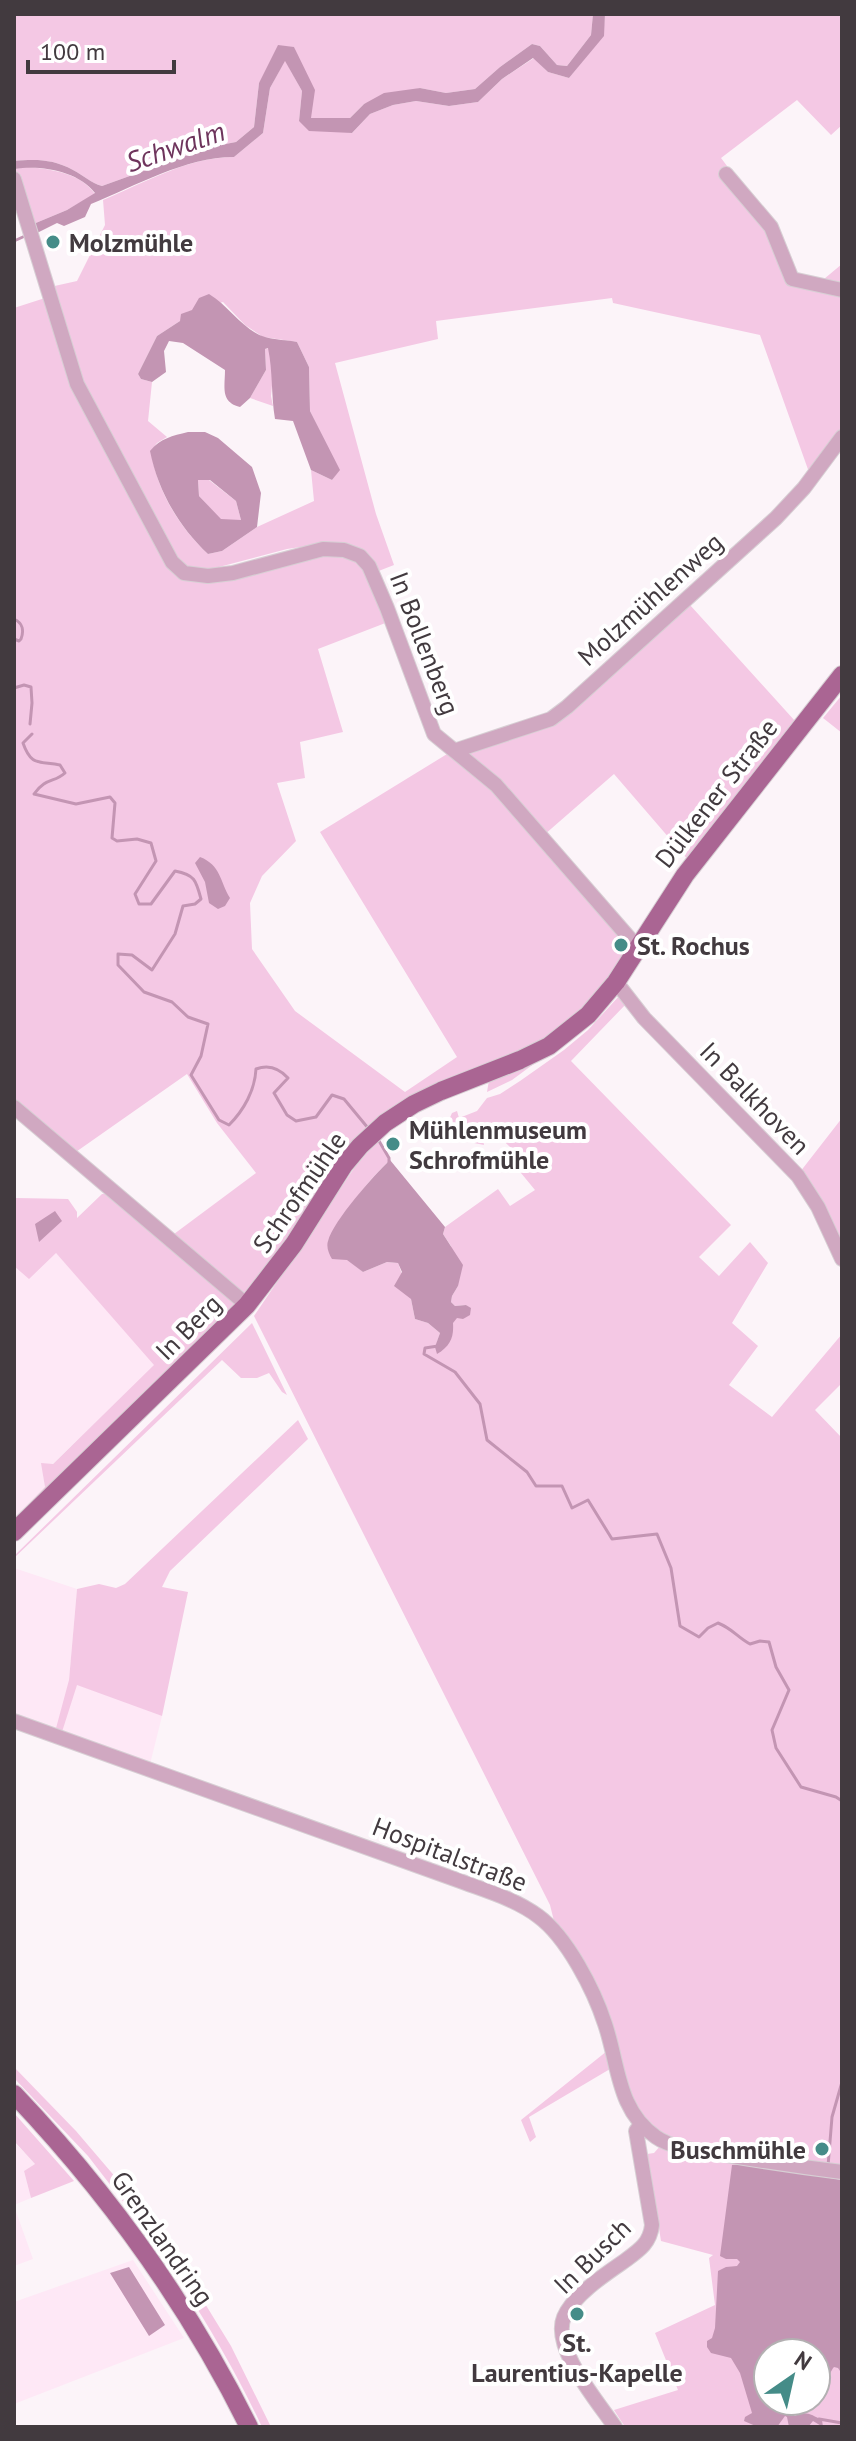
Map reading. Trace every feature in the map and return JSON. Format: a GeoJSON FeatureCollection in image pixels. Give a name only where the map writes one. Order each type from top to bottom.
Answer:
{"type":"FeatureCollection","features":[{"type":"Feature","properties":{"kind":"main road","name":"Dülkener Straße"},"geometry":{"type":"LineString","coordinates":[[616,982],[685,875],[842,675]]}},
{"type":"Feature","properties":{"kind":"main road","name":"Schrofmühle"},"geometry":{"type":"LineString","coordinates":[[247,1305],[286,1256],[344,1165],[385,1123],[441,1091],[549,1046],[588,1015],[616,982]]}},
{"type":"Feature","properties":{"kind":"main road","name":"In Berg"},"geometry":{"type":"LineString","coordinates":[[14,1532],[247,1305]]}},
{"type":"Feature","properties":{"kind":"main road","name":"Grenzlandring"},"geometry":{"type":"LineString","coordinates":[[14,2094],[87,2176],[141,2246],[206,2347],[249,2427]]}},
{"type":"Feature","properties":{"kind":"street"},"geometry":{"type":"LineString","coordinates":[[726,174],[771,227],[792,279],[842,290]]}},
{"type":"Feature","properties":{"kind":"street","name":"In Bollenberg"},"geometry":{"type":"LineString","coordinates":[[14,179],[77,384],[172,562],[184,573],[208,576],[233,573],[323,549],[344,550],[360,556],[369,566],[387,608],[434,734],[496,785],[638,948]]}},
{"type":"Feature","properties":{"kind":"street","name":"Molzmühlenweg"},"geometry":{"type":"LineString","coordinates":[[457,750],[551,719],[567,707],[776,518],[804,488],[842,437]]}},
{"type":"Feature","properties":{"kind":"street","name":"In Balkhoven"},"geometry":{"type":"LineString","coordinates":[[616,982],[644,1018],[798,1176],[818,1207],[842,1259]]}},
{"type":"Feature","properties":{"kind":"street","name":"In Berg"},"geometry":{"type":"LineString","coordinates":[[14,1107],[247,1305]]}},
{"type":"Feature","properties":{"kind":"street","name":"Hospitalstraße"},"geometry":{"type":"LineString","coordinates":[[14,1721],[516,1903],[552,1928],[569,1952],[605,2024],[621,2091],[629,2109],[641,2124],[658,2138],[701,2151],[842,2172]]}},
{"type":"Feature","properties":{"kind":"street","name":"In Busch"},"geometry":{"type":"LineString","coordinates":[[615,2427],[579,2375],[561,2331],[562,2321],[573,2305],[599,2278],[640,2250],[651,2237],[652,2225],[636,2131],[641,2124]]}},
{"type":"Feature","properties":{"kind":"street"},"geometry":{"type":"LineString","coordinates":[[640,2154],[658,2138]]}},
{"type":"Feature","properties":{"kind":"shaded area"},"geometry":{"type":"Polygon","coordinates":[[[14,14],[593,14],[591,35],[567,66],[557,65],[540,46],[532,44],[475,89],[446,93],[420,88],[364,104],[350,118],[311,119],[294,47],[259,83],[254,127],[236,142],[210,147],[102,186],[51,162],[14,161],[14,14]]]}},
{"type":"Feature","properties":{"kind":"shaded area"},"geometry":{"type":"Polygon","coordinates":[[[593,14],[605,14],[604,36],[569,78],[548,72],[533,58],[502,79],[478,102],[449,106],[416,101],[393,105],[370,114],[352,133],[309,131],[299,121],[302,91],[285,61],[270,88],[263,133],[234,157],[179,167],[91,204],[85,217],[64,226],[57,223],[33,235],[31,225],[67,210],[95,193],[88,185],[69,175],[47,169],[15,169],[14,161],[51,162],[102,186],[210,147],[236,142],[254,127],[259,83],[278,45],[294,47],[315,90],[311,118],[350,118],[364,104],[384,93],[420,88],[446,93],[475,89],[532,44],[540,46],[557,65],[567,66],[591,35],[593,14]]]}},
{"type":"Feature","properties":{"kind":"shaded area"},"geometry":{"type":"Polygon","coordinates":[[[605,14],[842,14],[842,125],[831,135],[797,100],[721,158],[770,223],[793,277],[818,284],[842,264],[842,436],[810,475],[760,335],[613,303],[612,298],[436,321],[438,339],[335,363],[376,514],[394,565],[376,572],[328,543],[287,549],[200,572],[185,568],[174,559],[79,383],[50,287],[77,281],[105,225],[103,200],[183,166],[234,157],[263,133],[270,88],[285,60],[302,91],[299,121],[352,133],[370,114],[393,105],[416,101],[449,106],[478,102],[502,79],[534,58],[548,72],[569,78],[603,36],[605,14]],[[223,302],[187,312],[180,321],[157,336],[138,374],[141,379],[152,382],[148,421],[167,437],[151,451],[158,480],[179,520],[208,554],[222,551],[257,527],[314,501],[311,470],[332,480],[339,470],[310,411],[309,367],[297,342],[263,337],[245,325],[223,302]]]}},
{"type":"Feature","properties":{"kind":"shaded area"},"geometry":{"type":"Polygon","coordinates":[[[27,167],[74,177],[95,194],[31,225],[15,169],[27,167]]]}},
{"type":"Feature","properties":{"kind":"shaded area"},"geometry":{"type":"Polygon","coordinates":[[[209,294],[257,334],[297,342],[309,367],[310,411],[340,470],[332,480],[311,470],[293,421],[275,419],[268,348],[265,349],[266,370],[250,398],[240,407],[226,398],[225,370],[183,343],[169,341],[164,351],[166,372],[152,382],[141,379],[138,374],[157,336],[180,321],[181,314],[192,310],[199,298],[209,294]]]}},
{"type":"Feature","properties":{"kind":"shaded area"},"geometry":{"type":"Polygon","coordinates":[[[45,298],[70,382],[182,577],[329,551],[362,562],[388,622],[318,649],[343,732],[300,742],[305,778],[277,783],[296,841],[262,876],[250,903],[252,949],[295,1011],[405,1092],[457,1057],[320,832],[452,751],[493,787],[628,949],[625,962],[559,1035],[384,1117],[247,1297],[170,1237],[256,1173],[217,1123],[187,1074],[73,1154],[14,1104],[14,308],[45,298]]]}},
{"type":"Feature","properties":{"kind":"shaded area"},"geometry":{"type":"Polygon","coordinates":[[[269,348],[273,406],[250,398],[266,370],[265,349],[269,348]]]}},
{"type":"Feature","properties":{"kind":"shaded area"},"geometry":{"type":"Polygon","coordinates":[[[205,432],[218,438],[252,467],[261,493],[257,527],[222,551],[208,554],[179,520],[154,466],[150,451],[154,447],[172,436],[205,432]],[[198,480],[199,496],[221,519],[241,520],[236,501],[210,480],[198,480]]]}},
{"type":"Feature","properties":{"kind":"shaded area"},"geometry":{"type":"Polygon","coordinates":[[[198,480],[209,480],[236,501],[241,520],[221,520],[199,496],[198,480]]]}},
{"type":"Feature","properties":{"kind":"shaded area"},"geometry":{"type":"Polygon","coordinates":[[[690,605],[795,721],[689,861],[614,774],[544,835],[468,755],[469,749],[551,722],[690,605]]]}},
{"type":"Feature","properties":{"kind":"shaded area"},"geometry":{"type":"Polygon","coordinates":[[[842,695],[842,733],[823,718],[842,695]]]}},
{"type":"Feature","properties":{"kind":"shaded area"},"geometry":{"type":"Polygon","coordinates":[[[200,857],[216,869],[230,898],[225,906],[218,909],[209,903],[205,882],[195,863],[200,857]]]}},
{"type":"Feature","properties":{"kind":"shaded area"},"geometry":{"type":"Polygon","coordinates":[[[620,995],[627,1003],[571,1061],[731,1225],[699,1257],[719,1276],[750,1242],[768,1263],[732,1323],[758,1346],[729,1385],[772,1417],[842,1334],[842,1383],[815,1410],[842,1438],[842,2427],[625,2427],[614,2410],[678,2390],[655,2333],[715,2305],[709,2258],[713,2255],[661,2241],[647,2154],[654,2153],[661,2145],[632,2102],[594,1991],[554,1921],[550,1905],[254,1316],[355,1167],[379,1139],[390,1160],[356,1198],[328,1241],[363,1272],[387,1262],[398,1263],[415,1319],[428,1323],[440,1333],[437,1342],[457,1317],[471,1309],[466,1305],[455,1306],[451,1302],[458,1286],[451,1246],[443,1234],[445,1227],[498,1189],[510,1206],[535,1190],[507,1156],[510,1147],[493,1131],[482,1134],[484,1145],[464,1141],[448,1122],[452,1113],[457,1111],[459,1118],[477,1111],[487,1098],[500,1094],[588,1030],[620,995]]]}},
{"type":"Feature","properties":{"kind":"shaded area"},"geometry":{"type":"Polygon","coordinates":[[[550,1052],[512,1080],[487,1092],[489,1080],[550,1052]]]}},
{"type":"Feature","properties":{"kind":"shaded area"},"geometry":{"type":"Polygon","coordinates":[[[842,1118],[842,1249],[800,1172],[842,1118]]]}},
{"type":"Feature","properties":{"kind":"shaded area"},"geometry":{"type":"Polygon","coordinates":[[[390,1160],[445,1227],[443,1234],[463,1265],[451,1302],[455,1306],[471,1308],[470,1315],[457,1318],[450,1341],[437,1354],[435,1347],[440,1333],[428,1323],[415,1319],[411,1299],[394,1286],[402,1272],[398,1263],[387,1262],[363,1272],[347,1260],[332,1259],[327,1246],[346,1210],[390,1160]]]}},
{"type":"Feature","properties":{"kind":"shaded area"},"geometry":{"type":"Polygon","coordinates":[[[111,1193],[240,1306],[20,1519],[17,1516],[45,1487],[41,1463],[53,1464],[154,1365],[56,1253],[29,1279],[14,1266],[14,1198],[68,1199],[77,1212],[77,1218],[102,1194],[111,1193]]]}},
{"type":"Feature","properties":{"kind":"shaded area"},"geometry":{"type":"Polygon","coordinates":[[[14,1198],[68,1199],[77,1212],[56,1253],[155,1365],[43,1473],[46,1495],[14,1525],[14,1198]]]}},
{"type":"Feature","properties":{"kind":"shaded area"},"geometry":{"type":"Polygon","coordinates":[[[55,1211],[62,1221],[39,1242],[35,1224],[55,1211]]]}},
{"type":"Feature","properties":{"kind":"shaded area"},"geometry":{"type":"Polygon","coordinates":[[[252,1323],[287,1395],[269,1373],[257,1378],[241,1378],[222,1360],[14,1558],[14,1556],[252,1323]]]}},
{"type":"Feature","properties":{"kind":"shaded area"},"geometry":{"type":"Polygon","coordinates":[[[298,1420],[308,1439],[170,1571],[162,1587],[188,1592],[162,1716],[77,1685],[61,1735],[55,1732],[69,1680],[77,1589],[99,1584],[116,1588],[125,1584],[298,1420]]]}},
{"type":"Feature","properties":{"kind":"shaded area"},"geometry":{"type":"Polygon","coordinates":[[[14,1568],[77,1589],[69,1680],[162,1716],[150,1764],[14,1716],[14,1568]]]}},
{"type":"Feature","properties":{"kind":"shaded area"},"geometry":{"type":"Polygon","coordinates":[[[607,2051],[610,2069],[529,2117],[536,2137],[530,2142],[521,2120],[607,2051]]]}},
{"type":"Feature","properties":{"kind":"shaded area"},"geometry":{"type":"Polygon","coordinates":[[[14,2067],[76,2131],[158,2227],[149,2235],[88,2156],[14,2078],[14,2067]]]}},
{"type":"Feature","properties":{"kind":"shaded area"},"geometry":{"type":"Polygon","coordinates":[[[14,2113],[74,2181],[31,2198],[24,2171],[35,2164],[14,2141],[14,2113]]]}},
{"type":"Feature","properties":{"kind":"shaded area"},"geometry":{"type":"Polygon","coordinates":[[[14,2142],[35,2164],[24,2171],[31,2198],[14,2205],[14,2142]]]}},
{"type":"Feature","properties":{"kind":"shaded area"},"geometry":{"type":"Polygon","coordinates":[[[745,2164],[842,2180],[842,2374],[838,2368],[834,2367],[832,2370],[832,2337],[752,2337],[752,2413],[740,2373],[731,2358],[711,2353],[707,2347],[715,2328],[718,2271],[737,2266],[740,2262],[720,2256],[732,2165],[745,2164]]]}},
{"type":"Feature","properties":{"kind":"shaded area"},"geometry":{"type":"Polygon","coordinates":[[[14,2206],[33,2259],[14,2266],[14,2206]]]}},
{"type":"Feature","properties":{"kind":"shaded area"},"geometry":{"type":"Polygon","coordinates":[[[161,2232],[231,2346],[271,2427],[262,2427],[211,2332],[153,2241],[161,2232]]]}},
{"type":"Feature","properties":{"kind":"shaded area"},"geometry":{"type":"Polygon","coordinates":[[[133,2260],[184,2338],[14,2404],[14,2302],[133,2260]]]}},
{"type":"Feature","properties":{"kind":"shaded area"},"geometry":{"type":"Polygon","coordinates":[[[129,2267],[165,2325],[149,2336],[110,2273],[129,2267]]]}},
{"type":"Feature","properties":{"kind":"shaded area"},"geometry":{"type":"Polygon","coordinates":[[[752,2413],[752,2417],[784,2417],[777,2427],[758,2427],[744,2421],[752,2413]]]}},
{"type":"Feature","properties":{"kind":"shaded area"},"geometry":{"type":"Polygon","coordinates":[[[787,2417],[817,2417],[822,2420],[823,2427],[813,2421],[808,2427],[789,2427],[787,2417]]]}},
{"type":"Feature","properties":{"kind":"waterway"},"geometry":{"type":"LineString","coordinates":[[14,241],[25,236]]}},
{"type":"Feature","properties":{"kind":"waterway"},"geometry":{"type":"LineString","coordinates":[[14,619],[22,630],[21,639],[14,639]]}},
{"type":"Feature","properties":{"kind":"waterway"},"geometry":{"type":"LineString","coordinates":[[14,688],[24,685],[31,687],[30,724]]}},
{"type":"Feature","properties":{"kind":"waterway"},"geometry":{"type":"LineString","coordinates":[[32,734],[23,743],[29,756],[36,761],[60,765],[65,773],[42,785],[34,794],[76,804],[110,797],[115,803],[112,838],[151,843],[156,861],[135,894],[139,904],[151,904],[175,871],[187,874],[196,883],[201,899],[195,904],[183,906],[175,934],[152,970],[132,955],[118,954],[118,965],[144,992],[172,1002],[188,1017],[208,1024],[201,1056],[191,1075],[219,1120],[229,1125],[248,1099],[256,1069],[269,1067],[288,1078],[274,1093],[287,1115],[296,1121],[316,1117],[332,1095],[344,1099],[368,1128]]}},
{"type":"Feature","properties":{"kind":"waterway"},"geometry":{"type":"LineString","coordinates":[[379,1141],[389,1164]]}},
{"type":"Feature","properties":{"kind":"waterway"},"geometry":{"type":"LineString","coordinates":[[438,1346],[425,1348],[424,1354],[455,1372],[480,1404],[487,1440],[527,1472],[536,1486],[562,1486],[572,1508],[588,1500],[612,1539],[657,1534],[671,1568],[680,1626],[699,1637],[718,1623],[750,1644],[769,1642],[776,1667],[789,1690],[772,1730],[776,1748],[801,1787],[842,1801]]}},
{"type":"Feature","properties":{"kind":"waterway"},"geometry":{"type":"LineString","coordinates":[[828,2166],[832,2117],[842,2082]]}},
{"type":"Feature","properties":{"kind":"waterway"},"geometry":{"type":"LineString","coordinates":[[819,2419],[842,2423]]}},
{"type":"Feature","properties":{"kind":"place","name":"Molzmühle"},"geometry":{"type":"Point","coordinates":[53,242]}},
{"type":"Feature","properties":{"kind":"place","name":"St. Rochus"},"geometry":{"type":"Point","coordinates":[621,945]}},
{"type":"Feature","properties":{"kind":"place","name":"Mühlenmuseum Schrofmühle"},"geometry":{"type":"Point","coordinates":[393,1144]}},
{"type":"Feature","properties":{"kind":"place","name":"Buschmühle"},"geometry":{"type":"Point","coordinates":[822,2149]}},
{"type":"Feature","properties":{"kind":"place","name":"St. Laurentius-Kapelle"},"geometry":{"type":"Point","coordinates":[577,2314]}},
{"type":"Feature","properties":{"kind":"water label","name":"Schwalm"},"geometry":{"type":"Point","coordinates":[175,146]}}]}
